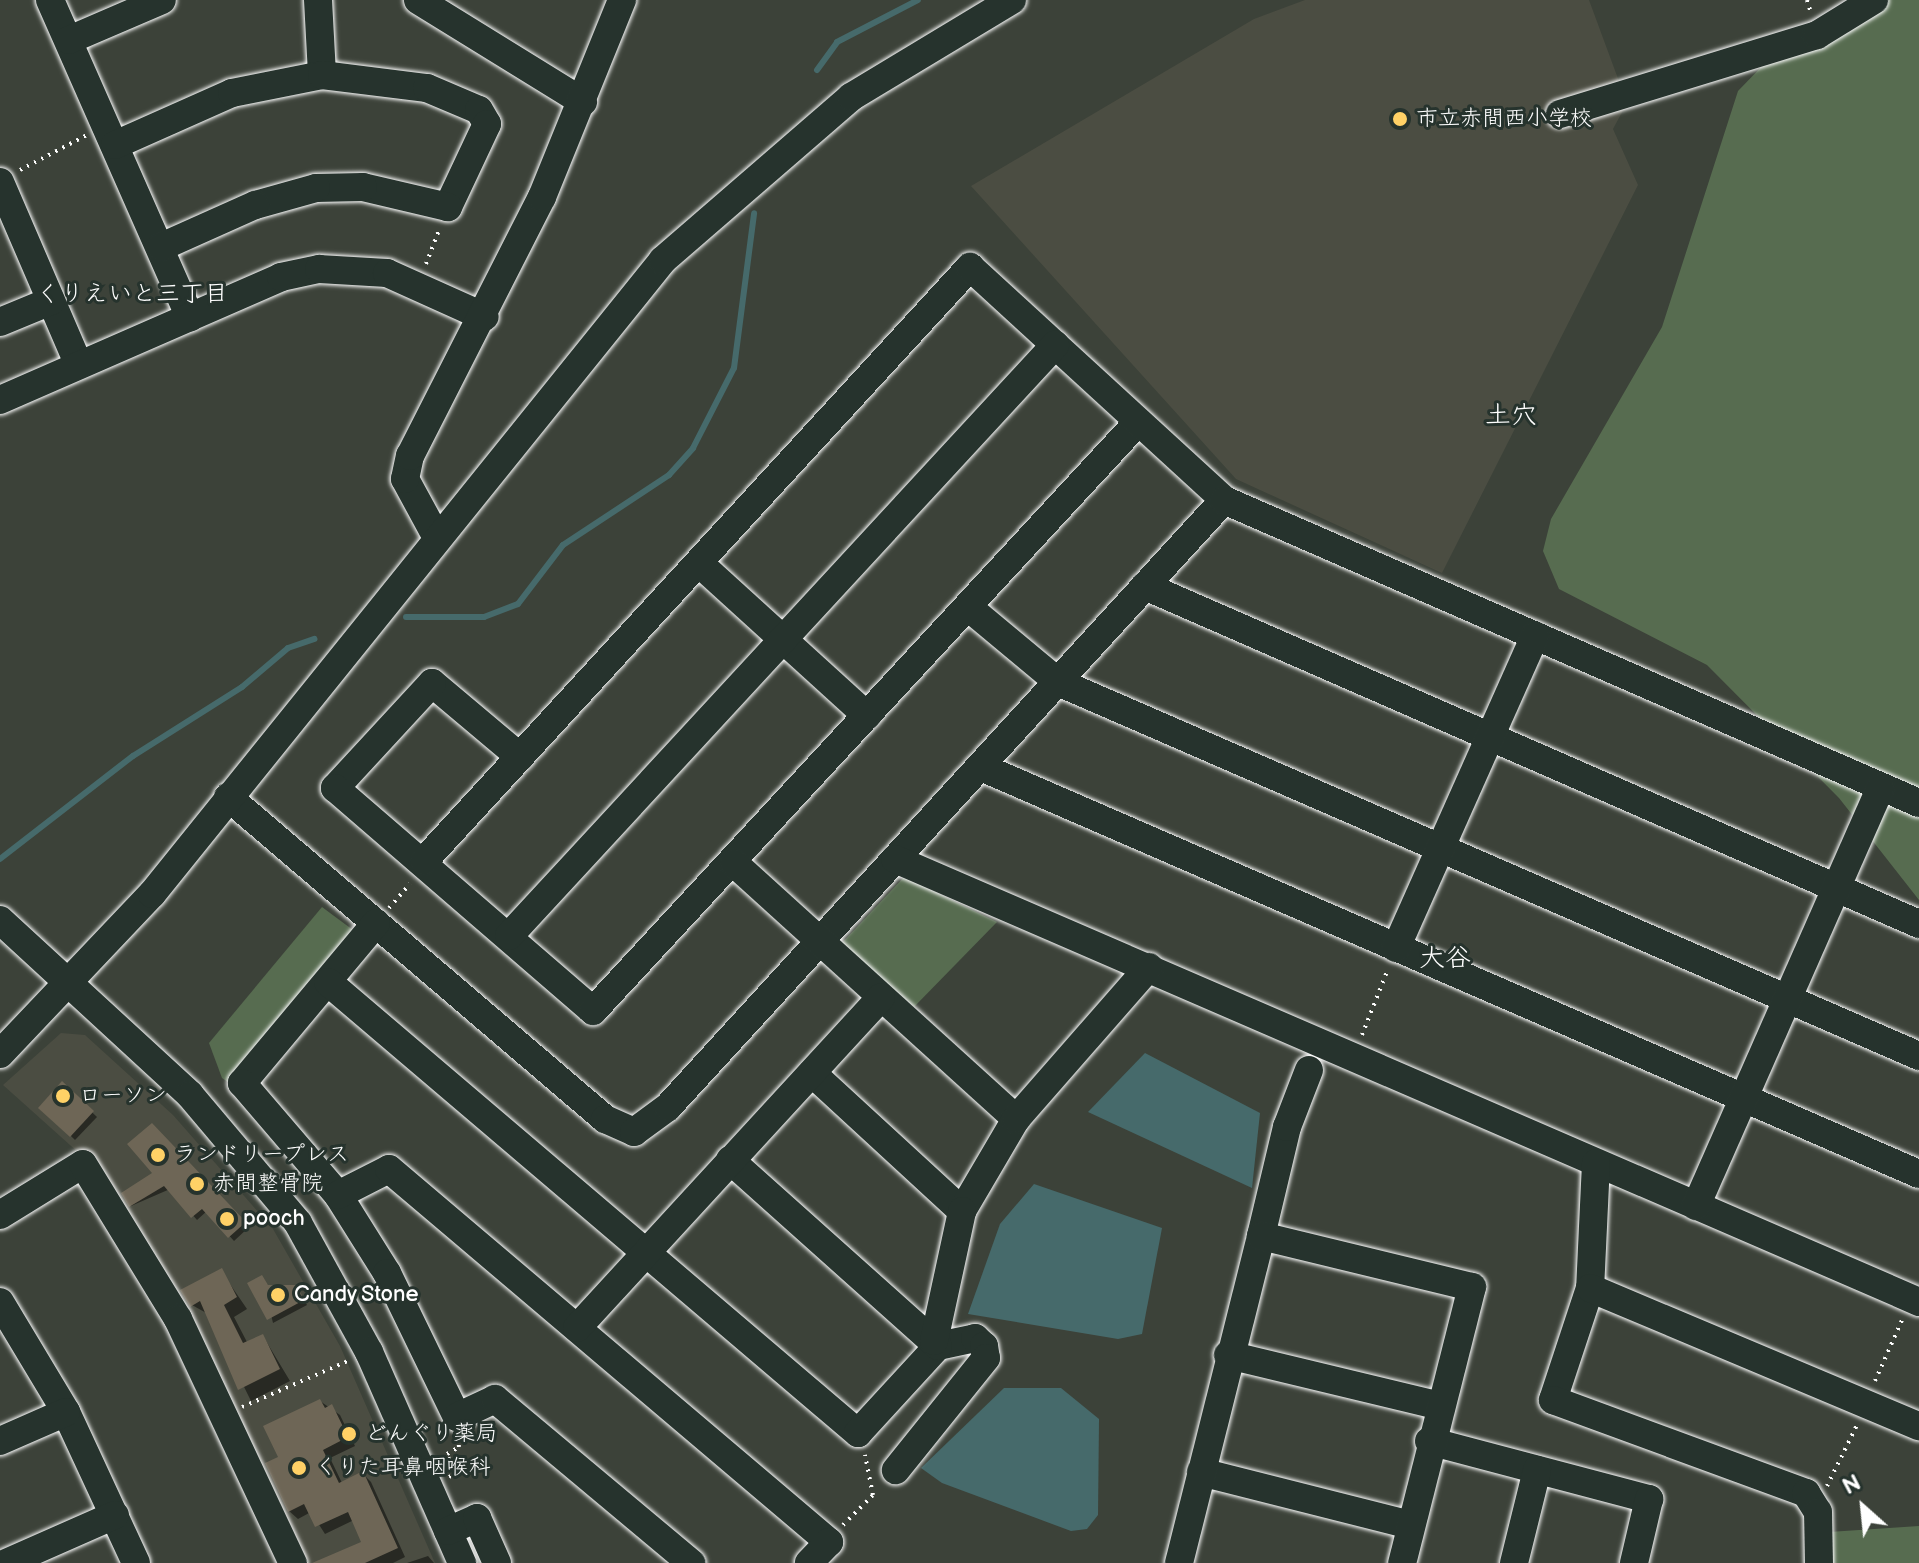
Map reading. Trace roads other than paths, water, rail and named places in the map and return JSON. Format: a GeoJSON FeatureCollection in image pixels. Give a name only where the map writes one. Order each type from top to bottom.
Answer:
{"type":"FeatureCollection","features":[{"type":"Feature","properties":{"kind":"street"},"geometry":{"type":"LineString","coordinates":[[50,0],[190,318]]}},
{"type":"Feature","properties":{"kind":"street"},"geometry":{"type":"LineString","coordinates":[[69,40],[162,0]]}},
{"type":"Feature","properties":{"kind":"street"},"geometry":{"type":"LineString","coordinates":[[318,0],[322,75]]}},
{"type":"Feature","properties":{"kind":"street"},"geometry":{"type":"LineString","coordinates":[[418,0],[583,102]]}},
{"type":"Feature","properties":{"kind":"street"},"geometry":{"type":"LineString","coordinates":[[436,536],[405,479],[485,317],[583,102],[622,0]]}},
{"type":"Feature","properties":{"kind":"street"},"geometry":{"type":"LineString","coordinates":[[0,1054],[70,987],[228,797],[611,317],[718,208],[851,97],[1012,0]]}},
{"type":"Feature","properties":{"kind":"street"},"geometry":{"type":"LineString","coordinates":[[1560,114],[1817,35],[1874,0]]}},
{"type":"Feature","properties":{"kind":"street"},"geometry":{"type":"LineString","coordinates":[[111,135],[232,93],[322,75],[385,78],[479,110],[487,124],[448,207],[363,187],[316,188],[255,205],[161,247]]}},
{"type":"Feature","properties":{"kind":"street"},"geometry":{"type":"LineString","coordinates":[[5,190],[79,365]]}},
{"type":"Feature","properties":{"kind":"street"},"geometry":{"type":"LineString","coordinates":[[425,862],[970,267],[1224,500],[1919,803]]}},
{"type":"Feature","properties":{"kind":"street"},"geometry":{"type":"LineString","coordinates":[[0,400],[281,277],[319,269],[418,283],[485,317]]}},
{"type":"Feature","properties":{"kind":"street"},"geometry":{"type":"LineString","coordinates":[[0,322],[51,301]]}},
{"type":"Feature","properties":{"kind":"street"},"geometry":{"type":"LineString","coordinates":[[509,936],[1055,345]]}},
{"type":"Feature","properties":{"kind":"street"},"geometry":{"type":"LineString","coordinates":[[520,757],[432,683],[335,788],[425,862],[593,1011],[734,863],[1138,422]]}},
{"type":"Feature","properties":{"kind":"street"},"geometry":{"type":"LineString","coordinates":[[228,797],[605,1119],[634,1132],[668,1107],[1224,500]]}},
{"type":"Feature","properties":{"kind":"street"},"geometry":{"type":"LineString","coordinates":[[699,563],[867,716]]}},
{"type":"Feature","properties":{"kind":"street"},"geometry":{"type":"LineString","coordinates":[[1145,586],[1919,924]]}},
{"type":"Feature","properties":{"kind":"street"},"geometry":{"type":"LineString","coordinates":[[968,607],[1058,682],[1440,845],[1919,1056]]}},
{"type":"Feature","properties":{"kind":"street"},"geometry":{"type":"LineString","coordinates":[[1396,948],[1535,636]]}},
{"type":"Feature","properties":{"kind":"street"},"geometry":{"type":"LineString","coordinates":[[981,767],[1919,1174]]}},
{"type":"Feature","properties":{"kind":"street"},"geometry":{"type":"LineString","coordinates":[[1696,1206],[1880,788]]}},
{"type":"Feature","properties":{"kind":"street"},"geometry":{"type":"LineString","coordinates":[[895,859],[1915,1301]]}},
{"type":"Feature","properties":{"kind":"street"},"geometry":{"type":"LineString","coordinates":[[734,863],[1016,1119]]}},
{"type":"Feature","properties":{"kind":"street"},"geometry":{"type":"LineString","coordinates":[[0,920],[190,1095],[262,1174],[333,1278],[462,1563]]}},
{"type":"Feature","properties":{"kind":"street"},"geometry":{"type":"LineString","coordinates":[[376,923],[242,1083],[338,1195],[387,1273],[457,1417],[495,1399],[691,1563]]}},
{"type":"Feature","properties":{"kind":"street"},"geometry":{"type":"LineString","coordinates":[[328,982],[858,1433],[936,1344],[962,1211],[1016,1119],[1149,967]]}},
{"type":"Feature","properties":{"kind":"street"},"geometry":{"type":"LineString","coordinates":[[577,1328],[881,997]]}},
{"type":"Feature","properties":{"kind":"street"},"geometry":{"type":"LineString","coordinates":[[1179,1563],[1228,1355],[1287,1127],[1309,1070]]}},
{"type":"Feature","properties":{"kind":"street"},"geometry":{"type":"LineString","coordinates":[[812,1073],[962,1211]]}},
{"type":"Feature","properties":{"kind":"street"},"geometry":{"type":"LineString","coordinates":[[730,1160],[936,1344]]}},
{"type":"Feature","properties":{"kind":"street"},"geometry":{"type":"LineString","coordinates":[[1596,1163],[1590,1288],[1553,1400],[1729,1459],[1816,1501],[1819,1563]]}},
{"type":"Feature","properties":{"kind":"street"},"geometry":{"type":"LineString","coordinates":[[0,1215],[83,1164],[227,1413],[293,1563]]}},
{"type":"Feature","properties":{"kind":"street"},"geometry":{"type":"LineString","coordinates":[[338,1195],[389,1169],[829,1542],[809,1563]]}},
{"type":"Feature","properties":{"kind":"street"},"geometry":{"type":"LineString","coordinates":[[1261,1236],[1472,1287],[1429,1441],[1402,1563]]}},
{"type":"Feature","properties":{"kind":"street"},"geometry":{"type":"LineString","coordinates":[[1590,1288],[1865,1406],[1919,1426]]}},
{"type":"Feature","properties":{"kind":"street"},"geometry":{"type":"LineString","coordinates":[[0,1303],[66,1412],[136,1563]]}},
{"type":"Feature","properties":{"kind":"street"},"geometry":{"type":"LineString","coordinates":[[896,1470],[986,1358],[975,1338],[936,1344]]}},
{"type":"Feature","properties":{"kind":"street"},"geometry":{"type":"LineString","coordinates":[[1228,1355],[1440,1406]]}},
{"type":"Feature","properties":{"kind":"street"},"geometry":{"type":"LineString","coordinates":[[0,1441],[66,1412]]}},
{"type":"Feature","properties":{"kind":"street"},"geometry":{"type":"LineString","coordinates":[[1429,1441],[1649,1499],[1634,1563]]}},
{"type":"Feature","properties":{"kind":"street"},"geometry":{"type":"LineString","coordinates":[[1514,1563],[1537,1470]]}},
{"type":"Feature","properties":{"kind":"street"},"geometry":{"type":"LineString","coordinates":[[1201,1472],[1410,1525]]}},
{"type":"Feature","properties":{"kind":"street"},"geometry":{"type":"LineString","coordinates":[[6,1563],[115,1515]]}},
{"type":"Feature","properties":{"kind":"street"},"geometry":{"type":"LineString","coordinates":[[448,1531],[477,1518],[497,1563]]}},
{"type":"Feature","properties":{"kind":"water"},"geometry":{"type":"Polygon","coordinates":[[[1145,1053],[1260,1113],[1252,1188],[1088,1112],[1145,1053]]]}},
{"type":"Feature","properties":{"kind":"water"},"geometry":{"type":"Polygon","coordinates":[[[1034,1184],[1162,1228],[1142,1334],[1118,1339],[968,1314],[1000,1224],[1034,1184]]]}},
{"type":"Feature","properties":{"kind":"water"},"geometry":{"type":"Polygon","coordinates":[[[1004,1388],[1061,1388],[1099,1419],[1098,1515],[1087,1529],[1071,1531],[942,1483],[921,1468],[1004,1388]]]}},
{"type":"Feature","properties":{"kind":"waterway"},"geometry":{"type":"LineString","coordinates":[[817,70],[837,42],[918,0]]}},
{"type":"Feature","properties":{"kind":"waterway"},"geometry":{"type":"LineString","coordinates":[[406,617],[484,617],[518,604],[563,545],[669,475],[693,448],[734,368],[754,213]]}},
{"type":"Feature","properties":{"kind":"waterway"},"geometry":{"type":"LineString","coordinates":[[0,859],[133,756],[242,687],[288,648],[314,639]]}},
{"type":"Feature","properties":{"kind":"place","name":"市立赤間西小学校"},"geometry":{"type":"Point","coordinates":[1400,119]}},
{"type":"Feature","properties":{"kind":"place","name":"ローソン"},"geometry":{"type":"Point","coordinates":[63,1096]}},
{"type":"Feature","properties":{"kind":"place","name":"ランドリープレス"},"geometry":{"type":"Point","coordinates":[158,1155]}},
{"type":"Feature","properties":{"kind":"place","name":"赤間整骨院"},"geometry":{"type":"Point","coordinates":[197,1184]}},
{"type":"Feature","properties":{"kind":"place","name":"pooch"},"geometry":{"type":"Point","coordinates":[227,1219]}},
{"type":"Feature","properties":{"kind":"place","name":"Candy Stone"},"geometry":{"type":"Point","coordinates":[278,1295]}},
{"type":"Feature","properties":{"kind":"place","name":"どんぐり薬局"},"geometry":{"type":"Point","coordinates":[349,1434]}},
{"type":"Feature","properties":{"kind":"place","name":"くりた耳鼻咽喉科"},"geometry":{"type":"Point","coordinates":[299,1468]}},
{"type":"Feature","properties":{"kind":"district","name":"くりえいと三丁目"},"geometry":{"type":"Point","coordinates":[132,294]}},
{"type":"Feature","properties":{"kind":"district","name":"土穴"},"geometry":{"type":"Point","coordinates":[1511,416]}},
{"type":"Feature","properties":{"kind":"district","name":"大谷"},"geometry":{"type":"Point","coordinates":[1445,959]}}]}
